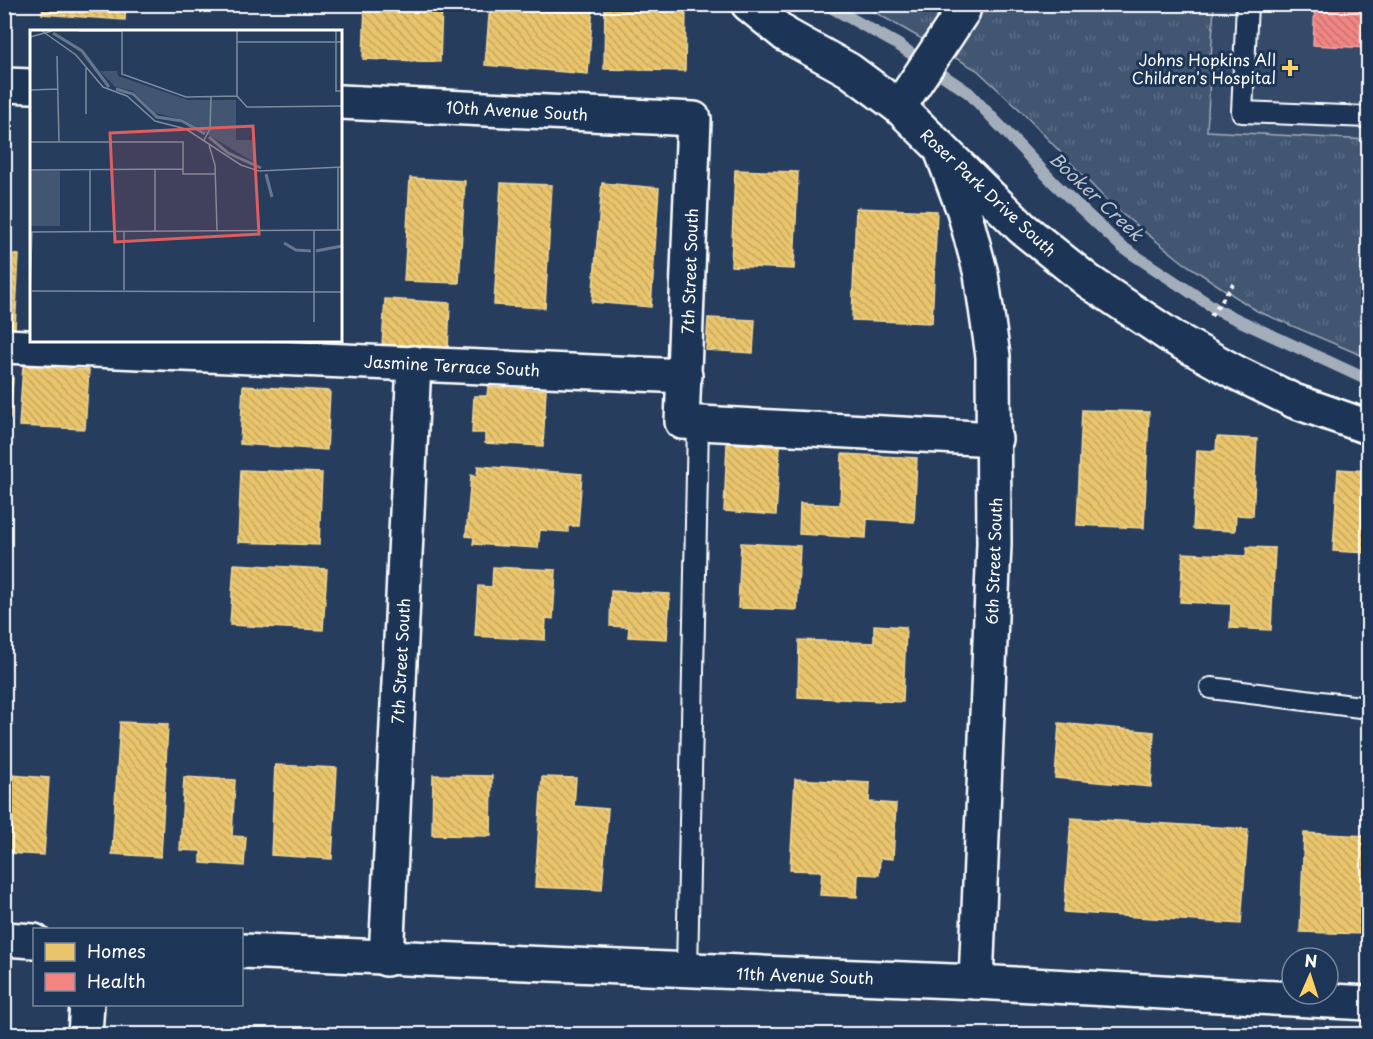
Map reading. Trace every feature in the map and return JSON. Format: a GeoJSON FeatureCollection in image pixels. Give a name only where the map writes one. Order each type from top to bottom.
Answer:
{"type":"FeatureCollection","features":[{"type":"Feature","properties":{"kind":"street","name":"Roser Park Drive South"},"geometry":{"type":"LineString","coordinates":[[748,4],[786,35],[849,70],[899,107],[1039,241],[1088,281],[1172,337],[1235,372],[1294,401],[1368,427]]}},
{"type":"Feature","properties":{"kind":"street"},"geometry":{"type":"LineString","coordinates":[[899,107],[963,11],[964,4]]}},
{"type":"Feature","properties":{"kind":"street"},"geometry":{"type":"LineString","coordinates":[[4,85],[30,86]]}},
{"type":"Feature","properties":{"kind":"street","name":"10th Avenue South"},"geometry":{"type":"LineString","coordinates":[[342,102],[694,119]]}},
{"type":"Feature","properties":{"kind":"street","name":"7th Street South"},"geometry":{"type":"LineString","coordinates":[[690,423],[685,376],[694,119]]}},
{"type":"Feature","properties":{"kind":"street","name":"6th Street South"},"geometry":{"type":"LineString","coordinates":[[940,147],[963,211],[981,274],[993,356],[994,544],[976,982]]}},
{"type":"Feature","properties":{"kind":"street","name":"Jasmine Terrace South"},"geometry":{"type":"LineString","coordinates":[[4,346],[685,376]]}},
{"type":"Feature","properties":{"kind":"street","name":"7th Street South"},"geometry":{"type":"LineString","coordinates":[[386,959],[414,363]]}},
{"type":"Feature","properties":{"kind":"street"},"geometry":{"type":"LineString","coordinates":[[690,423],[995,439]]}},
{"type":"Feature","properties":{"kind":"street"},"geometry":{"type":"LineString","coordinates":[[4,939],[33,941]]}},
{"type":"Feature","properties":{"kind":"street","name":"11th Avenue South"},"geometry":{"type":"LineString","coordinates":[[243,951],[386,959],[976,982],[1368,1003]]}},
{"type":"Feature","properties":{"kind":"street"},"geometry":{"type":"LineString","coordinates":[[85,1035],[87,1006]]}},
{"type":"Feature","properties":{"kind":"lane"},"geometry":{"type":"LineString","coordinates":[[1247,4],[1242,112],[1368,117]]}},
{"type":"Feature","properties":{"kind":"lane"},"geometry":{"type":"LineString","coordinates":[[687,970],[690,423]]}},
{"type":"Feature","properties":{"kind":"lane"},"geometry":{"type":"LineString","coordinates":[[1210,688],[1368,708]]}},
{"type":"Feature","properties":{"kind":"path"},"geometry":{"type":"LineString","coordinates":[[1205,324],[1233,284]]}},
{"type":"Feature","properties":{"kind":"shaded area","name":"Johns Hopkins All Children's Hospital"},"geometry":{"type":"Polygon","coordinates":[[[1214,5],[1368,5],[1368,140],[1207,132],[1214,5]]]}},
{"type":"Feature","properties":{"kind":"green space"},"geometry":{"type":"Polygon","coordinates":[[[862,5],[1214,5],[1207,131],[1368,140],[1368,358],[1257,311],[1184,263],[1112,206],[1020,110],[977,70],[862,5]]]}},
{"type":"Feature","properties":{"kind":"building: Homes"},"geometry":{"type":"Polygon","coordinates":[[[43,4],[126,4],[125,20],[42,14],[43,4]]]}},
{"type":"Feature","properties":{"kind":"building: Homes"},"geometry":{"type":"Polygon","coordinates":[[[365,4],[442,4],[440,62],[363,59],[365,4]]]}},
{"type":"Feature","properties":{"kind":"building: Homes"},"geometry":{"type":"Polygon","coordinates":[[[490,4],[593,4],[588,74],[485,65],[490,4]]]}},
{"type":"Feature","properties":{"kind":"building: Homes"},"geometry":{"type":"Polygon","coordinates":[[[605,4],[686,5],[685,71],[604,69],[605,4]]]}},
{"type":"Feature","properties":{"kind":"building: Homes"},"geometry":{"type":"Polygon","coordinates":[[[735,170],[798,172],[794,269],[731,266],[735,170]]]}},
{"type":"Feature","properties":{"kind":"building: Homes"},"geometry":{"type":"Polygon","coordinates":[[[410,178],[465,181],[459,283],[404,281],[410,178]]]}},
{"type":"Feature","properties":{"kind":"building: Homes"},"geometry":{"type":"Polygon","coordinates":[[[501,183],[552,185],[545,308],[494,305],[501,183]]]}},
{"type":"Feature","properties":{"kind":"building: Homes"},"geometry":{"type":"Polygon","coordinates":[[[602,183],[659,188],[651,307],[592,302],[602,183]]]}},
{"type":"Feature","properties":{"kind":"building: Homes"},"geometry":{"type":"Polygon","coordinates":[[[856,208],[937,211],[932,323],[852,320],[856,208]]]}},
{"type":"Feature","properties":{"kind":"building: Homes"},"geometry":{"type":"Polygon","coordinates":[[[4,254],[19,255],[15,328],[4,327],[4,254]]]}},
{"type":"Feature","properties":{"kind":"building: Homes"},"geometry":{"type":"Polygon","coordinates":[[[385,299],[450,303],[448,350],[382,346],[385,299]]]}},
{"type":"Feature","properties":{"kind":"building: Homes"},"geometry":{"type":"Polygon","coordinates":[[[708,318],[755,320],[753,353],[706,350],[708,318]]]}},
{"type":"Feature","properties":{"kind":"building: Homes"},"geometry":{"type":"Polygon","coordinates":[[[23,366],[89,370],[85,429],[19,426],[23,366]]]}},
{"type":"Feature","properties":{"kind":"building: Homes"},"geometry":{"type":"Polygon","coordinates":[[[4,378],[13,378],[10,419],[4,419],[4,378]]]}},
{"type":"Feature","properties":{"kind":"building: Homes"},"geometry":{"type":"Polygon","coordinates":[[[243,386],[330,391],[327,450],[240,444],[243,386]]]}},
{"type":"Feature","properties":{"kind":"building: Homes"},"geometry":{"type":"Polygon","coordinates":[[[488,387],[546,390],[543,446],[485,443],[485,433],[472,433],[474,396],[487,396],[488,387]]]}},
{"type":"Feature","properties":{"kind":"building: Homes"},"geometry":{"type":"Polygon","coordinates":[[[1082,410],[1149,412],[1144,528],[1077,525],[1082,410]]]}},
{"type":"Feature","properties":{"kind":"building: Homes"},"geometry":{"type":"Polygon","coordinates":[[[1217,437],[1257,439],[1253,516],[1236,515],[1235,531],[1193,529],[1197,450],[1216,451],[1217,437]]]}},
{"type":"Feature","properties":{"kind":"building: Homes"},"geometry":{"type":"Polygon","coordinates":[[[727,443],[780,447],[776,515],[724,511],[727,443]]]}},
{"type":"Feature","properties":{"kind":"building: Homes"},"geometry":{"type":"Polygon","coordinates":[[[842,454],[917,458],[914,522],[867,519],[866,538],[799,534],[800,503],[840,505],[842,454]]]}},
{"type":"Feature","properties":{"kind":"building: Homes"},"geometry":{"type":"Polygon","coordinates":[[[478,466],[582,474],[578,526],[568,526],[568,532],[540,530],[538,548],[473,544],[474,537],[466,536],[471,475],[477,476],[478,466]]]}},
{"type":"Feature","properties":{"kind":"building: Homes"},"geometry":{"type":"Polygon","coordinates":[[[1338,469],[1368,471],[1368,553],[1333,551],[1338,469]]]}},
{"type":"Feature","properties":{"kind":"building: Homes"},"geometry":{"type":"Polygon","coordinates":[[[241,470],[322,473],[319,545],[238,542],[241,470]]]}},
{"type":"Feature","properties":{"kind":"building: Homes"},"geometry":{"type":"Polygon","coordinates":[[[741,543],[800,546],[797,610],[738,608],[741,543]]]}},
{"type":"Feature","properties":{"kind":"building: Homes"},"geometry":{"type":"Polygon","coordinates":[[[1247,547],[1275,548],[1271,630],[1230,628],[1231,604],[1180,602],[1183,553],[1246,556],[1247,547]]]}},
{"type":"Feature","properties":{"kind":"building: Homes"},"geometry":{"type":"Polygon","coordinates":[[[234,564],[327,569],[323,630],[230,625],[234,564]]]}},
{"type":"Feature","properties":{"kind":"building: Homes"},"geometry":{"type":"Polygon","coordinates":[[[493,567],[556,570],[553,619],[546,618],[545,640],[475,636],[478,586],[492,587],[493,567]]]}},
{"type":"Feature","properties":{"kind":"building: Homes"},"geometry":{"type":"Polygon","coordinates":[[[611,591],[670,594],[667,639],[628,637],[629,627],[610,626],[611,591]]]}},
{"type":"Feature","properties":{"kind":"building: Homes"},"geometry":{"type":"Polygon","coordinates":[[[874,625],[906,627],[903,702],[798,697],[799,640],[874,643],[874,625]]]}},
{"type":"Feature","properties":{"kind":"building: Homes"},"geometry":{"type":"Polygon","coordinates":[[[120,722],[168,724],[161,857],[112,854],[120,722]]]}},
{"type":"Feature","properties":{"kind":"building: Homes"},"geometry":{"type":"Polygon","coordinates":[[[1059,723],[1154,732],[1151,787],[1055,778],[1059,723]]]}},
{"type":"Feature","properties":{"kind":"building: Homes"},"geometry":{"type":"Polygon","coordinates":[[[275,765],[337,768],[332,859],[271,855],[275,765]]]}},
{"type":"Feature","properties":{"kind":"building: Homes"},"geometry":{"type":"Polygon","coordinates":[[[11,775],[49,778],[44,855],[5,853],[11,775]]]}},
{"type":"Feature","properties":{"kind":"building: Homes"},"geometry":{"type":"Polygon","coordinates":[[[433,775],[492,776],[491,836],[432,835],[433,775]]]}},
{"type":"Feature","properties":{"kind":"building: Homes"},"geometry":{"type":"Polygon","coordinates":[[[184,777],[235,780],[232,836],[246,837],[244,866],[201,863],[201,851],[180,850],[184,777]]]}},
{"type":"Feature","properties":{"kind":"building: Homes"},"geometry":{"type":"Polygon","coordinates":[[[542,777],[576,778],[574,806],[608,809],[602,890],[535,887],[542,777]]]}},
{"type":"Feature","properties":{"kind":"building: Homes"},"geometry":{"type":"Polygon","coordinates":[[[795,779],[870,783],[869,802],[896,804],[893,859],[880,858],[879,875],[858,874],[857,897],[820,895],[822,871],[790,870],[795,779]]]}},
{"type":"Feature","properties":{"kind":"building: Homes"},"geometry":{"type":"Polygon","coordinates":[[[1071,818],[1248,829],[1241,924],[1064,912],[1071,818]]]}},
{"type":"Feature","properties":{"kind":"building: Homes"},"geometry":{"type":"Polygon","coordinates":[[[1304,833],[1368,836],[1366,934],[1300,932],[1304,833]]]}},
{"type":"Feature","properties":{"kind":"building: Health"},"geometry":{"type":"Polygon","coordinates":[[[1315,4],[1368,4],[1368,48],[1313,45],[1315,4]]]}},
{"type":"Feature","properties":{"kind":"waterway","name":"Booker Creek"},"geometry":{"type":"LineString","coordinates":[[825,4],[897,44],[969,93],[1055,184],[1122,247],[1219,311],[1368,380]]}},
{"type":"Feature","properties":{"kind":"place","name":"Johns Hopkins All Children's Hospital"},"geometry":{"type":"Point","coordinates":[1290,68]}}]}
